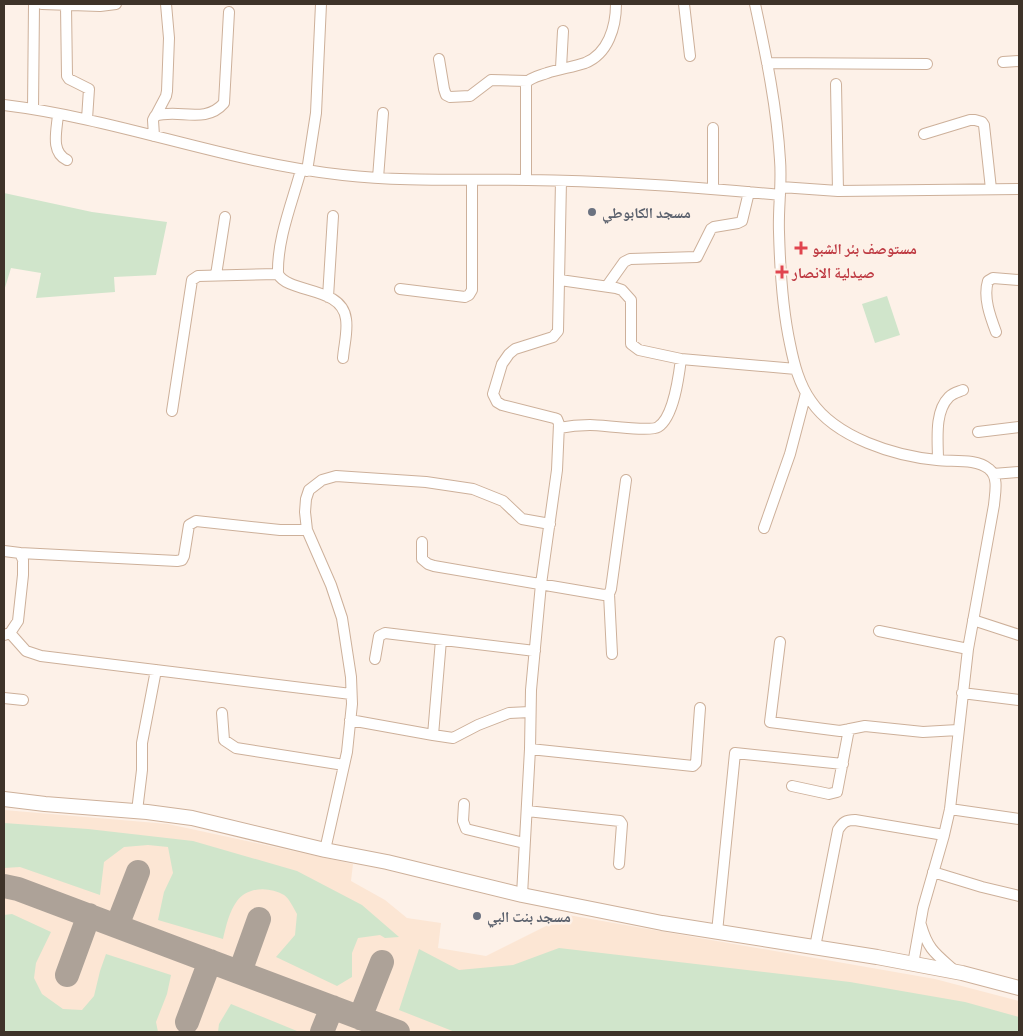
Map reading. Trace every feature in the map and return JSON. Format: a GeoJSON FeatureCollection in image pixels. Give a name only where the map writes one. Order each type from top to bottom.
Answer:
{"type":"FeatureCollection","features":[{"type":"Feature","properties":{"kind":"main road"},"geometry":{"type":"LineString","coordinates":[[4,799],[192,818],[522,895],[662,923],[913,964],[1019,988]]}},
{"type":"Feature","properties":{"kind":"street"},"geometry":{"type":"LineString","coordinates":[[33,109],[34,4]]}},
{"type":"Feature","properties":{"kind":"street"},"geometry":{"type":"LineString","coordinates":[[43,4],[66,6],[116,4]]}},
{"type":"Feature","properties":{"kind":"street"},"geometry":{"type":"LineString","coordinates":[[154,136],[153,120],[167,91],[169,38],[166,4]]}},
{"type":"Feature","properties":{"kind":"street"},"geometry":{"type":"LineString","coordinates":[[321,4],[316,103],[304,170],[282,238],[278,259],[278,274],[284,282],[328,296],[340,306],[346,319],[343,358]]}},
{"type":"Feature","properties":{"kind":"street"},"geometry":{"type":"LineString","coordinates":[[440,59],[446,95],[470,96],[492,80],[527,81],[561,68],[586,62],[601,52],[612,33],[616,4]]}},
{"type":"Feature","properties":{"kind":"street"},"geometry":{"type":"LineString","coordinates":[[684,4],[690,56]]}},
{"type":"Feature","properties":{"kind":"street"},"geometry":{"type":"LineString","coordinates":[[755,4],[778,131],[782,297],[796,369],[806,393],[821,414],[855,437],[899,454],[978,464],[987,468],[993,474],[995,481],[994,504],[968,649],[950,809],[920,921],[913,964]]}},
{"type":"Feature","properties":{"kind":"street"},"geometry":{"type":"LineString","coordinates":[[66,6],[67,76],[69,79],[89,89],[87,119]]}},
{"type":"Feature","properties":{"kind":"street"},"geometry":{"type":"LineString","coordinates":[[156,115],[202,116],[218,109],[224,103],[229,12]]}},
{"type":"Feature","properties":{"kind":"street"},"geometry":{"type":"LineString","coordinates":[[561,68],[563,31]]}},
{"type":"Feature","properties":{"kind":"street"},"geometry":{"type":"LineString","coordinates":[[1003,62],[1019,61]]}},
{"type":"Feature","properties":{"kind":"street"},"geometry":{"type":"LineString","coordinates":[[767,64],[926,64]]}},
{"type":"Feature","properties":{"kind":"street"},"geometry":{"type":"LineString","coordinates":[[526,180],[527,81]]}},
{"type":"Feature","properties":{"kind":"street"},"geometry":{"type":"LineString","coordinates":[[836,84],[838,191]]}},
{"type":"Feature","properties":{"kind":"street"},"geometry":{"type":"LineString","coordinates":[[4,105],[87,119],[263,163],[304,170],[378,178],[561,181],[749,192],[1019,189]]}},
{"type":"Feature","properties":{"kind":"street"},"geometry":{"type":"LineString","coordinates":[[378,178],[383,113]]}},
{"type":"Feature","properties":{"kind":"street"},"geometry":{"type":"LineString","coordinates":[[58,114],[56,148],[62,157],[68,160]]}},
{"type":"Feature","properties":{"kind":"street"},"geometry":{"type":"LineString","coordinates":[[924,134],[970,120],[982,122],[984,125],[991,189]]}},
{"type":"Feature","properties":{"kind":"street"},"geometry":{"type":"LineString","coordinates":[[713,128],[713,189]]}},
{"type":"Feature","properties":{"kind":"street"},"geometry":{"type":"LineString","coordinates":[[400,290],[469,296],[472,290],[472,181]]}},
{"type":"Feature","properties":{"kind":"street"},"geometry":{"type":"LineString","coordinates":[[522,895],[530,749],[531,690],[541,584],[559,448],[559,428],[557,419],[502,405],[497,402],[493,394],[502,364],[509,354],[515,349],[542,341],[556,334],[560,280],[561,181]]}},
{"type":"Feature","properties":{"kind":"street"},"geometry":{"type":"LineString","coordinates":[[607,286],[624,262],[630,259],[697,258],[711,229],[738,224],[742,221],[749,192]]}},
{"type":"Feature","properties":{"kind":"street"},"geometry":{"type":"LineString","coordinates":[[328,296],[334,216]]}},
{"type":"Feature","properties":{"kind":"street"},"geometry":{"type":"LineString","coordinates":[[216,275],[225,217]]}},
{"type":"Feature","properties":{"kind":"street"},"geometry":{"type":"LineString","coordinates":[[172,411],[192,280],[198,276],[278,274]]}},
{"type":"Feature","properties":{"kind":"street"},"geometry":{"type":"LineString","coordinates":[[996,332],[988,310],[988,280],[993,278],[1019,280]]}},
{"type":"Feature","properties":{"kind":"street"},"geometry":{"type":"LineString","coordinates":[[560,280],[607,286],[622,290],[631,300],[631,344],[639,350],[680,358],[796,369]]}},
{"type":"Feature","properties":{"kind":"street"},"geometry":{"type":"LineString","coordinates":[[559,428],[588,425],[657,428],[664,421],[671,405],[678,379],[680,358]]}},
{"type":"Feature","properties":{"kind":"street"},"geometry":{"type":"LineString","coordinates":[[938,460],[938,432],[942,409],[948,398],[963,390]]}},
{"type":"Feature","properties":{"kind":"street"},"geometry":{"type":"LineString","coordinates":[[764,528],[790,454],[806,393]]}},
{"type":"Feature","properties":{"kind":"street"},"geometry":{"type":"LineString","coordinates":[[978,432],[1019,427]]}},
{"type":"Feature","properties":{"kind":"street"},"geometry":{"type":"LineString","coordinates":[[993,474],[1019,472]]}},
{"type":"Feature","properties":{"kind":"street"},"geometry":{"type":"LineString","coordinates":[[325,850],[344,765],[352,694],[342,618],[331,585],[307,530],[305,512],[309,490],[322,480],[336,476],[426,482],[473,489],[503,501],[522,519],[550,524]]}},
{"type":"Feature","properties":{"kind":"street"},"geometry":{"type":"LineString","coordinates":[[612,654],[609,594],[626,480]]}},
{"type":"Feature","properties":{"kind":"street"},"geometry":{"type":"LineString","coordinates":[[4,551],[177,561],[182,560],[184,556],[189,525],[196,521],[280,530],[307,530]]}},
{"type":"Feature","properties":{"kind":"street"},"geometry":{"type":"LineString","coordinates":[[422,542],[422,559],[428,564],[604,595],[609,594]]}},
{"type":"Feature","properties":{"kind":"street"},"geometry":{"type":"LineString","coordinates":[[20,553],[23,560],[23,575],[18,621],[7,634],[26,651],[41,656],[352,694]]}},
{"type":"Feature","properties":{"kind":"street"},"geometry":{"type":"LineString","coordinates":[[972,620],[1019,635]]}},
{"type":"Feature","properties":{"kind":"street"},"geometry":{"type":"LineString","coordinates":[[879,632],[968,649]]}},
{"type":"Feature","properties":{"kind":"street"},"geometry":{"type":"LineString","coordinates":[[375,659],[380,634],[535,651]]}},
{"type":"Feature","properties":{"kind":"street"},"geometry":{"type":"LineString","coordinates":[[434,735],[441,640]]}},
{"type":"Feature","properties":{"kind":"street"},"geometry":{"type":"LineString","coordinates":[[780,642],[770,722],[840,731],[865,726],[924,732],[958,730]]}},
{"type":"Feature","properties":{"kind":"street"},"geometry":{"type":"LineString","coordinates":[[137,811],[142,770],[142,743],[156,670]]}},
{"type":"Feature","properties":{"kind":"street"},"geometry":{"type":"LineString","coordinates":[[962,693],[1019,700]]}},
{"type":"Feature","properties":{"kind":"street"},"geometry":{"type":"LineString","coordinates":[[4,698],[23,700]]}},
{"type":"Feature","properties":{"kind":"street"},"geometry":{"type":"LineString","coordinates":[[530,749],[693,766],[696,763],[697,756],[700,708]]}},
{"type":"Feature","properties":{"kind":"street"},"geometry":{"type":"LineString","coordinates":[[350,720],[453,738],[478,724],[509,713],[530,712]]}},
{"type":"Feature","properties":{"kind":"street"},"geometry":{"type":"LineString","coordinates":[[222,713],[224,740],[236,748],[344,765]]}},
{"type":"Feature","properties":{"kind":"street"},"geometry":{"type":"LineString","coordinates":[[792,786],[834,794],[837,792],[840,786],[849,729]]}},
{"type":"Feature","properties":{"kind":"street"},"geometry":{"type":"LineString","coordinates":[[717,932],[735,753],[844,764]]}},
{"type":"Feature","properties":{"kind":"street"},"geometry":{"type":"LineString","coordinates":[[464,804],[463,821],[466,829],[524,843]]}},
{"type":"Feature","properties":{"kind":"street"},"geometry":{"type":"LineString","coordinates":[[950,809],[1019,820]]}},
{"type":"Feature","properties":{"kind":"street"},"geometry":{"type":"LineString","coordinates":[[526,811],[620,821],[622,824],[619,864]]}},
{"type":"Feature","properties":{"kind":"street"},"geometry":{"type":"LineString","coordinates":[[815,947],[835,841],[842,823],[847,820],[855,820],[944,835]]}},
{"type":"Feature","properties":{"kind":"street"},"geometry":{"type":"LineString","coordinates":[[933,872],[1019,896]]}},
{"type":"Feature","properties":{"kind":"street"},"geometry":{"type":"LineString","coordinates":[[920,921],[928,945],[955,972]]}},
{"type":"Feature","properties":{"kind":"shaded area"},"geometry":{"type":"Polygon","coordinates":[[[4,810],[168,824],[353,864],[351,881],[385,900],[407,918],[441,923],[438,948],[486,956],[568,915],[935,979],[1019,1001],[1019,1032],[4,1032],[4,810]]]}},
{"type":"Feature","properties":{"kind":"green space"},"geometry":{"type":"Polygon","coordinates":[[[4,193],[92,212],[167,222],[156,275],[114,277],[115,292],[36,298],[41,273],[11,268],[4,291],[4,193]]]}},
{"type":"Feature","properties":{"kind":"green space"},"geometry":{"type":"Polygon","coordinates":[[[887,296],[900,335],[875,343],[862,304],[887,296]]]}},
{"type":"Feature","properties":{"kind":"green space"},"geometry":{"type":"Polygon","coordinates":[[[4,823],[88,829],[193,841],[297,871],[362,905],[399,937],[385,938],[380,935],[358,938],[352,953],[352,977],[337,986],[276,957],[295,935],[297,914],[288,899],[278,892],[259,889],[241,896],[230,914],[223,939],[158,920],[164,892],[173,873],[168,847],[148,845],[124,847],[104,862],[100,895],[20,867],[4,868],[4,823]]]}},
{"type":"Feature","properties":{"kind":"green space"},"geometry":{"type":"Polygon","coordinates":[[[12,914],[51,932],[36,963],[34,978],[42,994],[63,1009],[82,1010],[94,996],[106,954],[171,975],[167,994],[156,1022],[158,1032],[4,1032],[4,915],[12,914]]]}},
{"type":"Feature","properties":{"kind":"green space"},"geometry":{"type":"Polygon","coordinates":[[[559,948],[850,982],[965,1002],[1019,1017],[1019,1032],[455,1032],[399,1010],[419,949],[459,970],[513,965],[559,948]]]}},
{"type":"Feature","properties":{"kind":"green space"},"geometry":{"type":"Polygon","coordinates":[[[231,1004],[297,1031],[218,1032],[219,1024],[231,1004]]]}},
{"type":"Feature","properties":{"kind":"taxiway"},"geometry":{"type":"LineString","coordinates":[[117,926],[138,872]]}},
{"type":"Feature","properties":{"kind":"taxiway"},"geometry":{"type":"LineString","coordinates":[[4,886],[18,889],[398,1032]]}},
{"type":"Feature","properties":{"kind":"taxiway"},"geometry":{"type":"LineString","coordinates":[[67,975],[89,915]]}},
{"type":"Feature","properties":{"kind":"taxiway"},"geometry":{"type":"LineString","coordinates":[[240,972],[259,919]]}},
{"type":"Feature","properties":{"kind":"taxiway"},"geometry":{"type":"LineString","coordinates":[[187,1022],[210,961]]}},
{"type":"Feature","properties":{"kind":"taxiway"},"geometry":{"type":"LineString","coordinates":[[360,1018],[382,962]]}},
{"type":"Feature","properties":{"kind":"taxiway"},"geometry":{"type":"LineString","coordinates":[[322,1032],[332,1007]]}},
{"type":"Feature","properties":{"kind":"place","name":"مسجد الكابوطي"},"geometry":{"type":"Point","coordinates":[592,212]}},
{"type":"Feature","properties":{"kind":"place","name":"مستوصف بئر الشبو"},"geometry":{"type":"Point","coordinates":[801,248]}},
{"type":"Feature","properties":{"kind":"place","name":"صيدلية الانصار"},"geometry":{"type":"Point","coordinates":[782,272]}},
{"type":"Feature","properties":{"kind":"place","name":"مسجد بنت البي"},"geometry":{"type":"Point","coordinates":[477,916]}}]}
